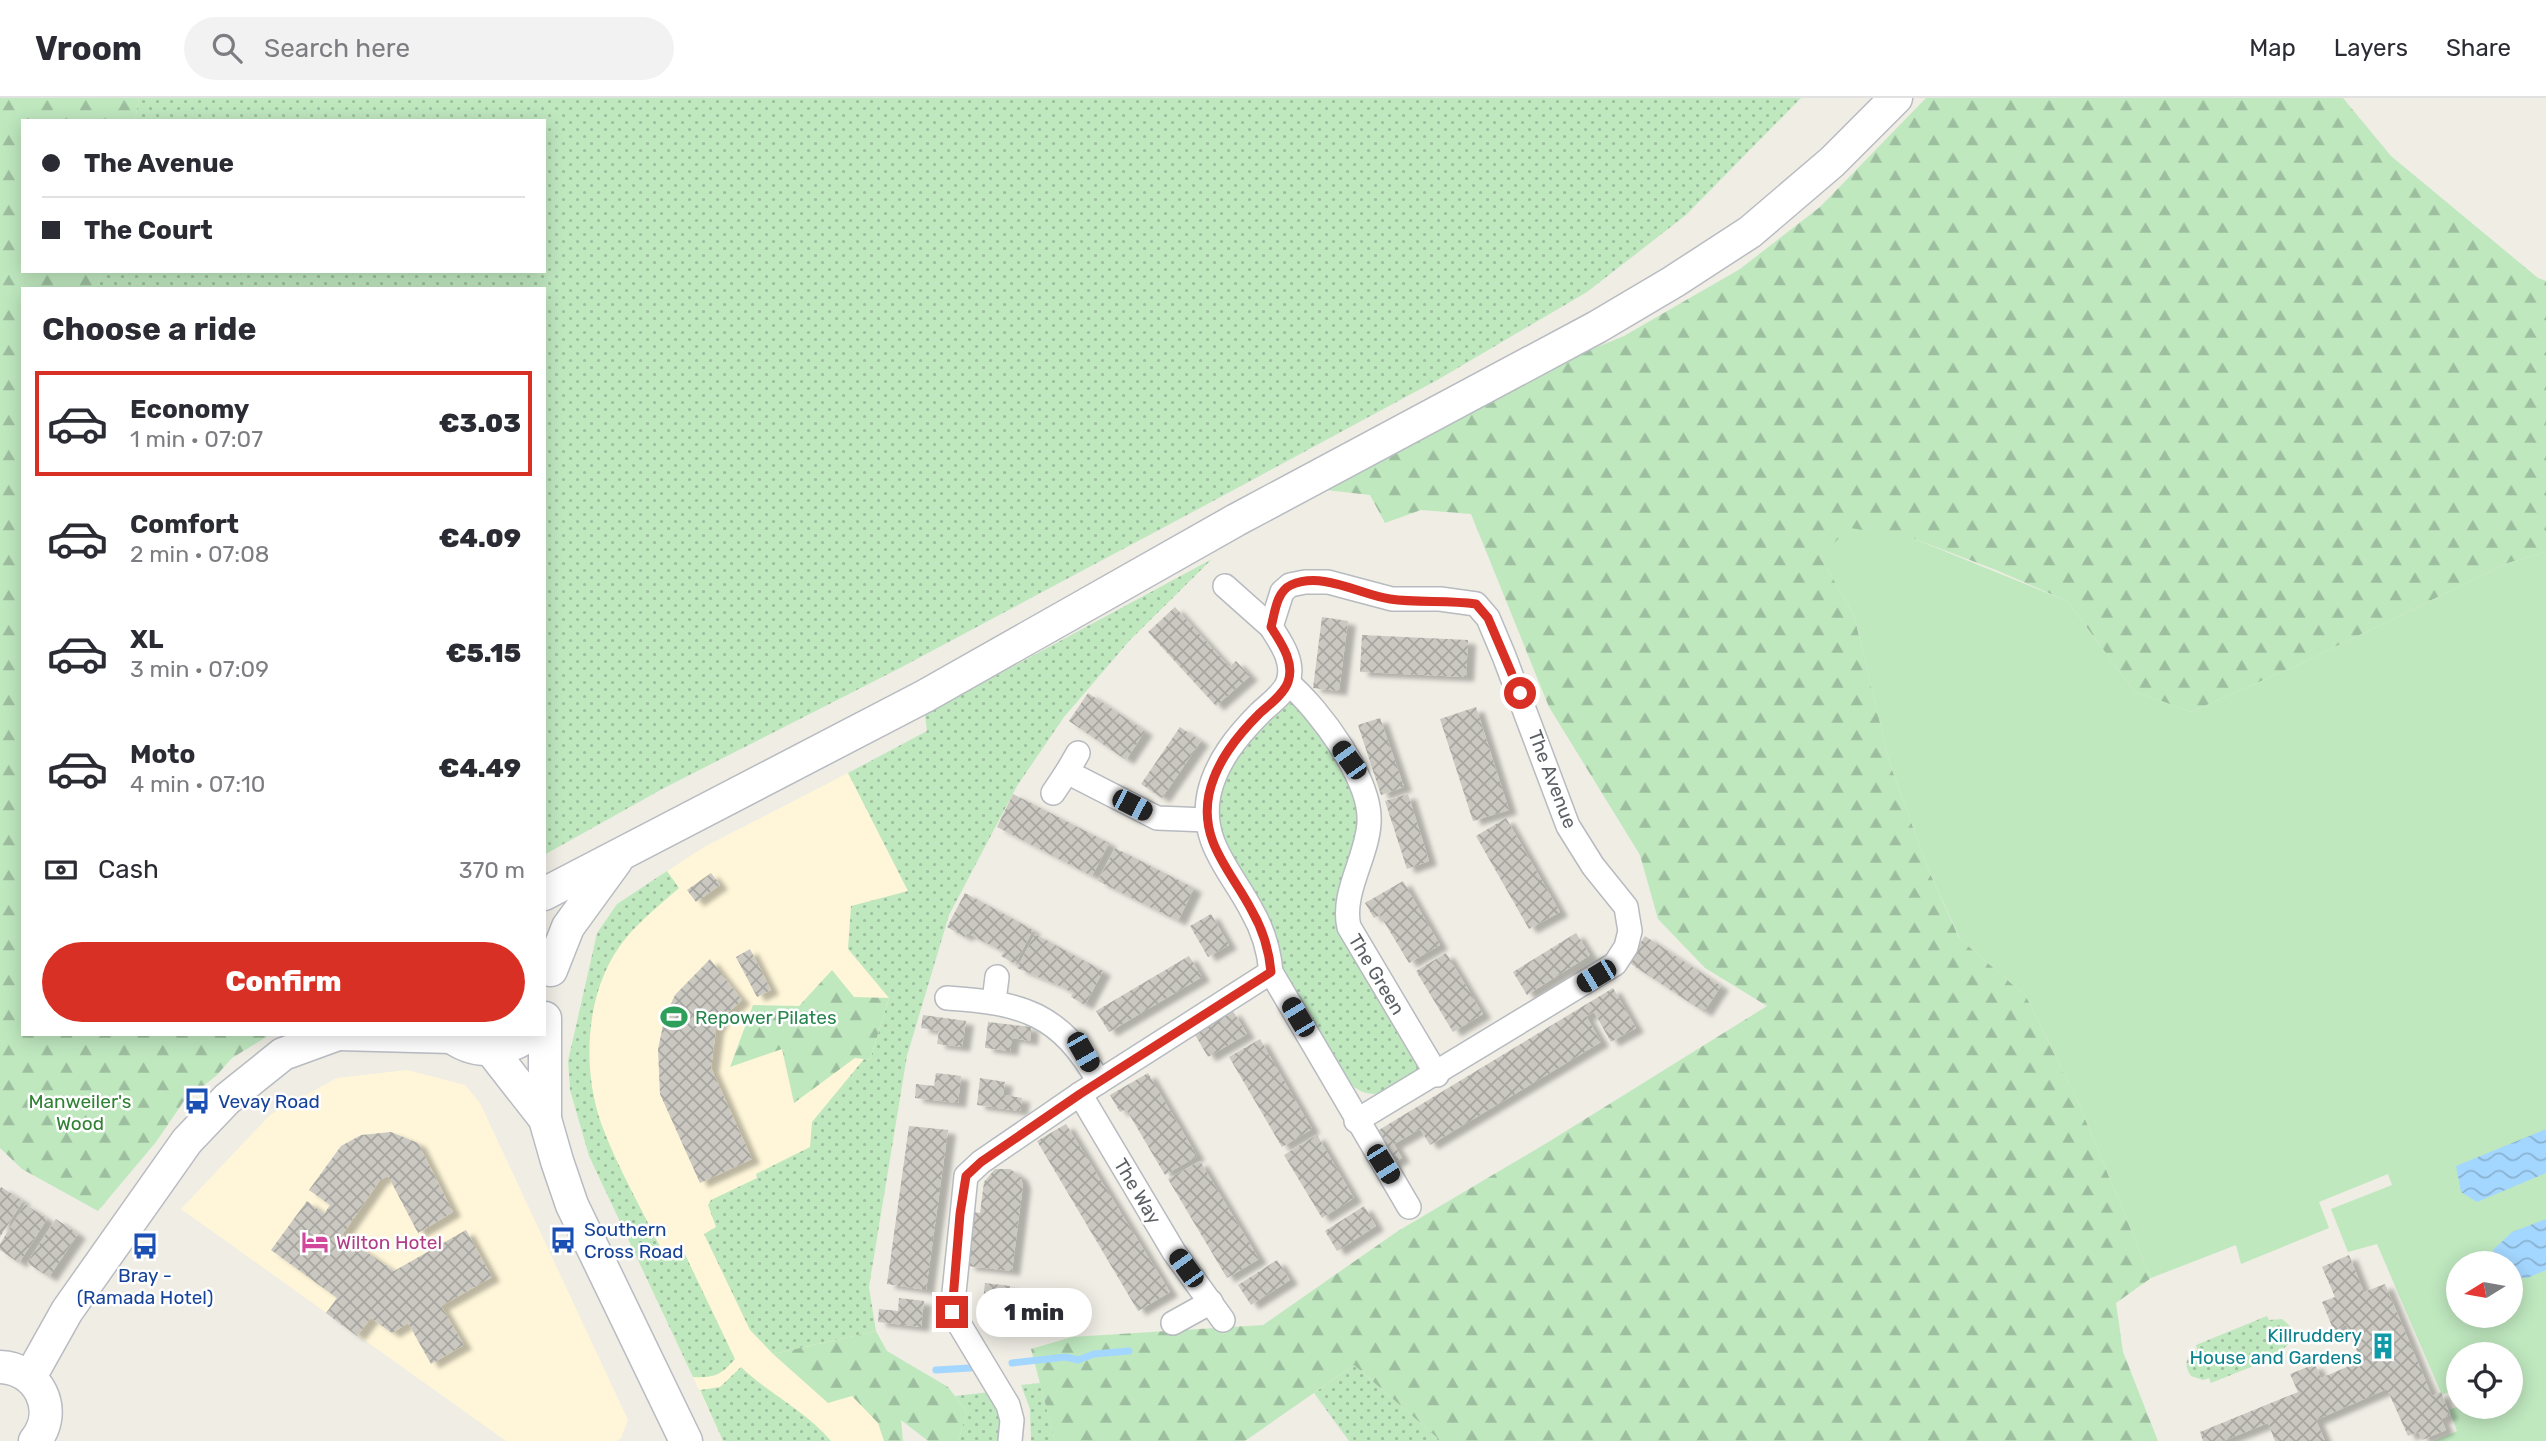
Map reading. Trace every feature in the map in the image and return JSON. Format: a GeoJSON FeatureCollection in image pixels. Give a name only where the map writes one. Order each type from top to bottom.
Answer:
{"type":"FeatureCollection","features":[{"type":"Feature","properties":{"kind":"main road"},"geometry":{"type":"LineString","coordinates":[[546,893],[567,880],[620,857],[925,696],[1236,520],[1597,327],[1750,232],[1832,162],[1896,98]]}},
{"type":"Feature","properties":{"kind":"main road"},"geometry":{"type":"LineString","coordinates":[[546,1014],[553,988],[548,962],[568,927],[620,857]]}},
{"type":"Feature","properties":{"kind":"main road"},"geometry":{"type":"LineString","coordinates":[[30,1377],[67,1311],[187,1141],[227,1099],[283,1054],[333,1036]]}},
{"type":"Feature","properties":{"kind":"main road"},"geometry":{"type":"LineString","coordinates":[[450,1036],[470,1047],[491,1050],[517,1044],[528,1036]]}},
{"type":"Feature","properties":{"kind":"main road"},"geometry":{"type":"LineString","coordinates":[[545,1036],[545,1119],[572,1205],[686,1441]]}},
{"type":"Feature","properties":{"kind":"main road"},"geometry":{"type":"LineString","coordinates":[[491,1050],[545,1119]]}},
{"type":"Feature","properties":{"kind":"main road"},"geometry":{"type":"LineString","coordinates":[[0,1367],[20,1371],[38,1385],[46,1406],[43,1427],[35,1441]]}},
{"type":"Feature","properties":{"kind":"street","name":"The Avenue"},"geometry":{"type":"LineString","coordinates":[[1271,627],[1282,592],[1290,585],[1305,582],[1328,582],[1392,599],[1440,599],[1476,604],[1488,618],[1568,826],[1592,866],[1626,906],[1630,931],[1626,947],[1615,964],[1437,1075],[1356,1121]]}},
{"type":"Feature","properties":{"kind":"street"},"geometry":{"type":"LineString","coordinates":[[1226,586],[1271,627],[1286,651],[1290,667],[1288,683],[1230,748],[1214,775],[1207,820],[1214,848],[1252,911],[1270,961],[1356,1121],[1409,1207]]}},
{"type":"Feature","properties":{"kind":"street","name":"The Green"},"geometry":{"type":"LineString","coordinates":[[1288,683],[1301,694],[1332,736],[1362,785],[1370,822],[1345,911],[1349,927],[1437,1075]]}},
{"type":"Feature","properties":{"kind":"street"},"geometry":{"type":"LineString","coordinates":[[1053,793],[1072,763],[1157,818],[1172,821],[1207,820]]}},
{"type":"Feature","properties":{"kind":"street"},"geometry":{"type":"LineString","coordinates":[[1010,1441],[1012,1420],[1008,1405],[952,1312],[966,1176],[981,1162],[1270,961]]}},
{"type":"Feature","properties":{"kind":"street"},"geometry":{"type":"LineString","coordinates":[[994,1001],[997,977]]}},
{"type":"Feature","properties":{"kind":"street","name":"The Way"},"geometry":{"type":"LineString","coordinates":[[947,998],[994,1001],[1038,1016],[1061,1030],[1083,1052],[1090,1088],[1174,1252],[1217,1311],[1173,1323]]}},
{"type":"Feature","properties":{"kind":"shaded area"},"geometry":{"type":"Polygon","coordinates":[[[848,773],[938,947],[907,1056],[869,1287],[876,1331],[887,1351],[898,1441],[723,1441],[589,1156],[570,1090],[568,1061],[597,933],[617,904],[704,847],[848,773]]]}},
{"type":"Feature","properties":{"kind":"shaded area"},"geometry":{"type":"Polygon","coordinates":[[[407,1070],[465,1085],[480,1103],[628,1420],[621,1438],[617,1441],[506,1441],[181,1209],[271,1114],[337,1078],[407,1070]]]}},
{"type":"Feature","properties":{"kind":"green space","name":"Manweiler's Wood"},"geometry":{"type":"Polygon","coordinates":[[[0,98],[139,98],[135,119],[21,119],[21,273],[101,273],[97,287],[21,287],[21,1036],[268,1036],[232,1058],[216,1076],[184,1101],[156,1142],[98,1211],[22,1169],[0,1148],[0,98]]]}},
{"type":"Feature","properties":{"kind":"green space"},"geometry":{"type":"Polygon","coordinates":[[[139,98],[1801,98],[1686,215],[1587,292],[1439,379],[898,669],[664,788],[546,854],[546,287],[97,287],[101,273],[546,273],[546,119],[135,119],[139,98]]]}},
{"type":"Feature","properties":{"kind":"green space"},"geometry":{"type":"Polygon","coordinates":[[[1926,98],[2343,98],[2391,156],[2538,278],[2546,281],[2546,552],[2508,563],[2300,664],[2191,712],[2134,691],[2067,601],[1996,570],[1912,538],[1820,556],[1854,615],[1890,764],[1929,871],[1959,938],[2026,996],[2079,1104],[2151,1278],[2116,1303],[2123,1352],[2158,1441],[1441,1441],[1354,1365],[1245,1441],[1055,1441],[1031,1349],[1072,1337],[1263,1325],[1398,1231],[1550,1141],[1767,1006],[1705,968],[1658,919],[1640,855],[1549,707],[1471,514],[1421,510],[1385,523],[1370,495],[1326,490],[1546,368],[1624,336],[1740,269],[1820,207],[1926,98]]]}},
{"type":"Feature","properties":{"kind":"green space"},"geometry":{"type":"Polygon","coordinates":[[[1850,528],[1912,538],[2067,601],[2134,691],[2191,712],[2300,664],[2508,563],[2546,552],[2546,1441],[2434,1441],[2457,1431],[2452,1419],[2523,1419],[2523,1342],[2446,1342],[2446,1393],[2442,1395],[2377,1244],[2348,1252],[2331,1209],[2392,1185],[2388,1174],[2319,1202],[2329,1228],[2241,1264],[2236,1245],[2151,1278],[2079,1104],[2026,996],[1960,939],[1929,871],[1890,764],[1854,615],[1820,556],[1850,528]]]}},
{"type":"Feature","properties":{"kind":"green space"},"geometry":{"type":"Polygon","coordinates":[[[1212,559],[1130,640],[1064,717],[1017,786],[949,915],[907,1056],[869,1287],[876,1331],[773,1354],[750,1330],[704,1234],[716,1227],[708,1205],[711,1200],[757,1178],[756,1174],[810,1147],[812,1122],[864,1059],[870,1060],[889,998],[848,949],[851,906],[908,891],[848,773],[927,731],[925,714],[1212,559]]]}},
{"type":"Feature","properties":{"kind":"green space"},"geometry":{"type":"Polygon","coordinates":[[[1288,701],[1298,705],[1341,767],[1361,816],[1341,904],[1421,1064],[1421,1071],[1386,1092],[1368,1093],[1350,1083],[1315,1029],[1283,972],[1272,926],[1230,857],[1222,832],[1219,809],[1229,770],[1254,735],[1288,701]]]}},
{"type":"Feature","properties":{"kind":"green space"},"geometry":{"type":"Polygon","coordinates":[[[667,871],[679,888],[632,931],[605,973],[596,997],[589,1048],[591,1074],[601,1123],[622,1172],[663,1253],[681,1246],[735,1359],[726,1369],[707,1377],[693,1377],[589,1156],[570,1090],[568,1061],[597,933],[617,904],[667,871]]]}},
{"type":"Feature","properties":{"kind":"green space"},"geometry":{"type":"Polygon","coordinates":[[[832,970],[854,997],[889,998],[870,1060],[855,1058],[794,1103],[782,1049],[730,1067],[753,1005],[799,1006],[832,970]]]}},
{"type":"Feature","properties":{"kind":"green space"},"geometry":{"type":"Polygon","coordinates":[[[2267,1316],[2269,1320],[2282,1319],[2291,1327],[2292,1341],[2282,1350],[2283,1354],[2211,1383],[2209,1378],[2203,1380],[2191,1376],[2187,1361],[2197,1350],[2196,1345],[2267,1316]]]}},
{"type":"Feature","properties":{"kind":"green space"},"geometry":{"type":"Polygon","coordinates":[[[876,1331],[887,1351],[948,1387],[967,1412],[958,1441],[928,1441],[901,1420],[903,1441],[884,1441],[878,1423],[852,1396],[828,1403],[773,1354],[876,1331]]]}},
{"type":"Feature","properties":{"kind":"green space"},"geometry":{"type":"Polygon","coordinates":[[[1354,1365],[1441,1441],[1349,1441],[1314,1393],[1354,1365]]]}},
{"type":"Feature","properties":{"kind":"green space"},"geometry":{"type":"Polygon","coordinates":[[[741,1367],[810,1420],[831,1441],[723,1441],[700,1390],[720,1387],[741,1367]]]}},
{"type":"Feature","properties":{"kind":"green space"},"geometry":{"type":"Polygon","coordinates":[[[1040,1383],[1055,1441],[1031,1441],[1030,1409],[1021,1385],[1040,1383]]]}},
{"type":"Feature","properties":{"kind":"green space"},"geometry":{"type":"Polygon","coordinates":[[[990,1392],[1001,1424],[1000,1441],[958,1441],[967,1412],[955,1396],[990,1392]]]}},
{"type":"Feature","properties":{"kind":"water"},"geometry":{"type":"Polygon","coordinates":[[[2546,1129],[2546,1173],[2477,1202],[2461,1192],[2456,1166],[2546,1129]]]}},
{"type":"Feature","properties":{"kind":"water"},"geometry":{"type":"Polygon","coordinates":[[[2546,1219],[2546,1270],[2524,1278],[2524,1251],[2493,1251],[2512,1232],[2546,1219]]]}},
{"type":"Feature","properties":{"kind":"building"},"geometry":{"type":"Polygon","coordinates":[[[1175,607],[1229,667],[1236,661],[1250,676],[1216,706],[1148,632],[1175,607]]]}},
{"type":"Feature","properties":{"kind":"building"},"geometry":{"type":"Polygon","coordinates":[[[1322,617],[1348,621],[1339,691],[1313,688],[1322,617]]]}},
{"type":"Feature","properties":{"kind":"building"},"geometry":{"type":"Polygon","coordinates":[[[1362,635],[1468,640],[1466,677],[1360,672],[1362,635]]]}},
{"type":"Feature","properties":{"kind":"building"},"geometry":{"type":"Polygon","coordinates":[[[1088,693],[1145,731],[1126,760],[1069,721],[1088,693]]]}},
{"type":"Feature","properties":{"kind":"building"},"geometry":{"type":"Polygon","coordinates":[[[1476,707],[1509,810],[1473,821],[1440,719],[1476,707]]]}},
{"type":"Feature","properties":{"kind":"building"},"geometry":{"type":"Polygon","coordinates":[[[1380,718],[1404,787],[1381,795],[1358,725],[1380,718]]]}},
{"type":"Feature","properties":{"kind":"building"},"geometry":{"type":"Polygon","coordinates":[[[1180,727],[1201,741],[1162,798],[1141,784],[1180,727]]]}},
{"type":"Feature","properties":{"kind":"building"},"geometry":{"type":"Polygon","coordinates":[[[1013,794],[1109,843],[1092,876],[997,827],[1013,794]]]}},
{"type":"Feature","properties":{"kind":"building"},"geometry":{"type":"Polygon","coordinates":[[[1408,794],[1429,861],[1407,869],[1385,801],[1408,794]]]}},
{"type":"Feature","properties":{"kind":"building"},"geometry":{"type":"Polygon","coordinates":[[[1506,818],[1560,912],[1529,929],[1476,836],[1506,818]]]}},
{"type":"Feature","properties":{"kind":"building"},"geometry":{"type":"Polygon","coordinates":[[[1115,848],[1194,888],[1178,921],[1098,881],[1115,848]]]}},
{"type":"Feature","properties":{"kind":"building"},"geometry":{"type":"Polygon","coordinates":[[[711,873],[720,885],[696,902],[687,890],[711,873]]]}},
{"type":"Feature","properties":{"kind":"building"},"geometry":{"type":"Polygon","coordinates":[[[1403,881],[1440,945],[1409,963],[1380,915],[1374,918],[1365,903],[1403,881]]]}},
{"type":"Feature","properties":{"kind":"building"},"geometry":{"type":"Polygon","coordinates":[[[965,893],[1033,930],[1015,964],[1001,956],[1004,952],[967,933],[965,937],[947,927],[965,893]]]}},
{"type":"Feature","properties":{"kind":"building"},"geometry":{"type":"Polygon","coordinates":[[[1211,914],[1229,945],[1208,957],[1190,926],[1211,914]]]}},
{"type":"Feature","properties":{"kind":"building"},"geometry":{"type":"Polygon","coordinates":[[[1576,933],[1590,955],[1527,995],[1513,972],[1576,933]]]}},
{"type":"Feature","properties":{"kind":"building"},"geometry":{"type":"Polygon","coordinates":[[[1035,934],[1103,971],[1085,1005],[1071,997],[1073,993],[1017,968],[1035,934]]]}},
{"type":"Feature","properties":{"kind":"building"},"geometry":{"type":"Polygon","coordinates":[[[1645,936],[1721,986],[1704,1012],[1628,962],[1645,936]]]}},
{"type":"Feature","properties":{"kind":"building"},"geometry":{"type":"Polygon","coordinates":[[[750,949],[771,990],[757,997],[736,957],[750,949]]]}},
{"type":"Feature","properties":{"kind":"building"},"geometry":{"type":"Polygon","coordinates":[[[1446,953],[1483,1014],[1453,1032],[1416,971],[1446,953]]]}},
{"type":"Feature","properties":{"kind":"building"},"geometry":{"type":"Polygon","coordinates":[[[1189,956],[1202,977],[1109,1032],[1096,1011],[1189,956]]]}},
{"type":"Feature","properties":{"kind":"building"},"geometry":{"type":"Polygon","coordinates":[[[710,959],[742,1000],[721,1019],[716,1029],[711,1068],[752,1159],[700,1183],[660,1094],[658,1049],[665,1016],[675,995],[710,959]]]}},
{"type":"Feature","properties":{"kind":"building"},"geometry":{"type":"Polygon","coordinates":[[[1613,988],[1636,1028],[1611,1042],[1594,1012],[1586,1016],[1601,1042],[1430,1145],[1420,1129],[1394,1144],[1402,1158],[1391,1164],[1374,1133],[1613,988]]]}},
{"type":"Feature","properties":{"kind":"building"},"geometry":{"type":"Polygon","coordinates":[[[1233,1011],[1247,1034],[1208,1057],[1194,1033],[1233,1011]]]}},
{"type":"Feature","properties":{"kind":"building"},"geometry":{"type":"Polygon","coordinates":[[[923,1015],[966,1021],[962,1047],[937,1044],[939,1031],[921,1028],[923,1015]]]}},
{"type":"Feature","properties":{"kind":"building"},"geometry":{"type":"Polygon","coordinates":[[[988,1022],[1031,1027],[1030,1041],[1012,1038],[1010,1051],[985,1048],[988,1022]]]}},
{"type":"Feature","properties":{"kind":"building"},"geometry":{"type":"Polygon","coordinates":[[[1260,1039],[1312,1129],[1282,1147],[1229,1057],[1260,1039]]]}},
{"type":"Feature","properties":{"kind":"building"},"geometry":{"type":"Polygon","coordinates":[[[936,1073],[961,1076],[958,1103],[915,1098],[916,1084],[934,1086],[936,1073]]]}},
{"type":"Feature","properties":{"kind":"building"},"geometry":{"type":"Polygon","coordinates":[[[1148,1073],[1197,1156],[1165,1175],[1126,1109],[1120,1112],[1110,1095],[1148,1073]]]}},
{"type":"Feature","properties":{"kind":"building"},"geometry":{"type":"Polygon","coordinates":[[[980,1078],[1005,1082],[1003,1095],[1022,1098],[1020,1111],[977,1105],[980,1078]]]}},
{"type":"Feature","properties":{"kind":"building"},"geometry":{"type":"Polygon","coordinates":[[[1066,1124],[1170,1292],[1138,1311],[1037,1141],[1066,1124]]]}},
{"type":"Feature","properties":{"kind":"building"},"geometry":{"type":"Polygon","coordinates":[[[909,1126],[948,1130],[926,1290],[887,1284],[909,1126]]]}},
{"type":"Feature","properties":{"kind":"building","name":"Wilton Hotel"},"geometry":{"type":"Polygon","coordinates":[[[391,1132],[418,1143],[453,1212],[418,1233],[388,1176],[380,1180],[342,1235],[394,1271],[466,1230],[492,1277],[441,1306],[464,1345],[431,1364],[408,1323],[392,1333],[371,1318],[357,1336],[326,1313],[337,1298],[271,1250],[307,1201],[324,1214],[330,1205],[309,1190],[341,1146],[361,1135],[391,1132]]]}},
{"type":"Feature","properties":{"kind":"building"},"geometry":{"type":"Polygon","coordinates":[[[1317,1135],[1354,1198],[1322,1218],[1284,1155],[1317,1135]]]}},
{"type":"Feature","properties":{"kind":"building"},"geometry":{"type":"Polygon","coordinates":[[[1200,1161],[1259,1259],[1227,1278],[1168,1179],[1200,1161]]]}},
{"type":"Feature","properties":{"kind":"building"},"geometry":{"type":"Polygon","coordinates":[[[995,1169],[1010,1169],[1020,1176],[1023,1185],[1012,1271],[967,1266],[974,1212],[980,1213],[984,1182],[995,1169]]]}},
{"type":"Feature","properties":{"kind":"building"},"geometry":{"type":"Polygon","coordinates":[[[1,1187],[23,1201],[0,1237],[0,1189],[1,1187]]]}},
{"type":"Feature","properties":{"kind":"building"},"geometry":{"type":"Polygon","coordinates":[[[25,1204],[47,1219],[19,1263],[0,1250],[0,1244],[25,1204]]]}},
{"type":"Feature","properties":{"kind":"building"},"geometry":{"type":"Polygon","coordinates":[[[1364,1206],[1376,1226],[1337,1251],[1325,1231],[1364,1206]]]}},
{"type":"Feature","properties":{"kind":"building"},"geometry":{"type":"Polygon","coordinates":[[[56,1219],[78,1234],[49,1277],[27,1263],[56,1219]]]}},
{"type":"Feature","properties":{"kind":"building","name":"Killruddery House and Gardens"},"geometry":{"type":"Polygon","coordinates":[[[2349,1255],[2364,1292],[2385,1284],[2432,1396],[2441,1392],[2446,1405],[2446,1417],[2441,1419],[2446,1430],[2422,1440],[2418,1432],[2408,1436],[2387,1389],[2316,1420],[2325,1441],[2275,1441],[2268,1423],[2223,1441],[2203,1441],[2200,1432],[2298,1392],[2290,1374],[2315,1364],[2321,1378],[2361,1361],[2346,1325],[2334,1331],[2322,1302],[2335,1297],[2322,1267],[2349,1255]]]}},
{"type":"Feature","properties":{"kind":"building"},"geometry":{"type":"Polygon","coordinates":[[[1277,1260],[1290,1280],[1251,1305],[1238,1285],[1277,1260]]]}},
{"type":"Feature","properties":{"kind":"building"},"geometry":{"type":"Polygon","coordinates":[[[985,1283],[1010,1286],[1008,1299],[1026,1302],[1024,1315],[982,1309],[985,1283]]]}},
{"type":"Feature","properties":{"kind":"building"},"geometry":{"type":"Polygon","coordinates":[[[899,1298],[924,1301],[921,1327],[878,1322],[879,1309],[898,1311],[899,1298]]]}},
{"type":"Feature","properties":{"kind":"waterway"},"geometry":{"type":"LineString","coordinates":[[1012,1363],[1066,1357],[1078,1360],[1094,1354],[1129,1351]]}},
{"type":"Feature","properties":{"kind":"waterway"},"geometry":{"type":"LineString","coordinates":[[936,1370],[970,1368]]}},
{"type":"Feature","properties":{"kind":"place","name":"Repower Pilates"},"geometry":{"type":"Point","coordinates":[674,1017]}},
{"type":"Feature","properties":{"kind":"place","name":"Vevay Road"},"geometry":{"type":"Point","coordinates":[197,1101]}},
{"type":"Feature","properties":{"kind":"place","name":"Southern Cross Road"},"geometry":{"type":"Point","coordinates":[563,1240]}},
{"type":"Feature","properties":{"kind":"place","name":"Wilton Hotel"},"geometry":{"type":"Point","coordinates":[315,1242]}},
{"type":"Feature","properties":{"kind":"place","name":"Bray - (Ramada Hotel)"},"geometry":{"type":"Point","coordinates":[145,1246]}},
{"type":"Feature","properties":{"kind":"place","name":"Killruddery House and Gardens"},"geometry":{"type":"Point","coordinates":[2383,1346]}},
{"type":"Feature","properties":{"kind":"route"},"geometry":{"type":"LineString","coordinates":[[952,1312],[966,1176],[981,1162],[1064,1108],[1080,1094],[1271,972],[1269,951],[1252,911],[1214,848],[1207,820],[1208,797],[1214,775],[1230,748],[1288,683],[1290,667],[1286,651],[1271,627],[1282,592],[1290,585],[1328,582],[1392,599],[1440,599],[1476,604],[1488,618],[1520,693]]}}]}
